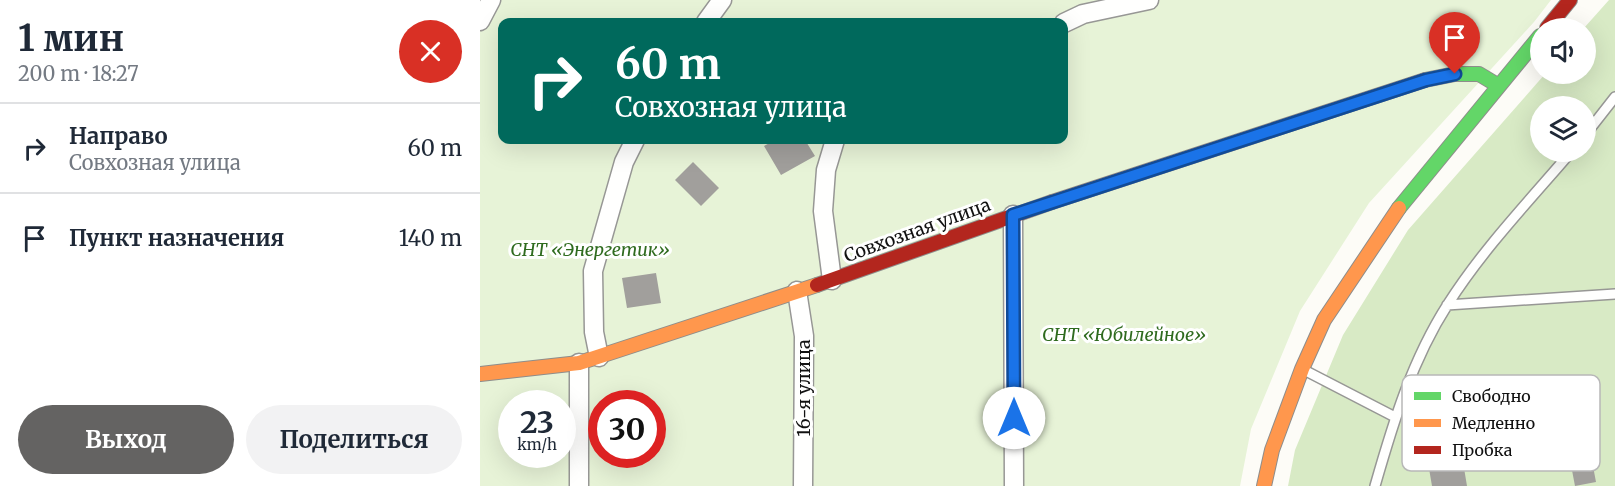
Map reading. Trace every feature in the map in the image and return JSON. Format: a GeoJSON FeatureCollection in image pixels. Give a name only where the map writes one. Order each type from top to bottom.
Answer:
{"type":"FeatureCollection","features":[{"type":"Feature","properties":{"kind":"street"},"geometry":{"type":"LineString","coordinates":[[480,21],[491,0]]}},
{"type":"Feature","properties":{"kind":"street"},"geometry":{"type":"LineString","coordinates":[[709,18],[722,0]]}},
{"type":"Feature","properties":{"kind":"street"},"geometry":{"type":"LineString","coordinates":[[1068,21],[1083,14],[1149,0]]}},
{"type":"Feature","properties":{"kind":"street"},"geometry":{"type":"LineString","coordinates":[[1555,18],[1570,0]]}},
{"type":"Feature","properties":{"kind":"street"},"geometry":{"type":"LineString","coordinates":[[1264,486],[1272,450],[1302,369],[1324,320],[1392,216],[1530,48]]}},
{"type":"Feature","properties":{"kind":"street","name":"Совхозная улица"},"geometry":{"type":"LineString","coordinates":[[480,374],[579,363],[599,357],[832,280],[1013,215],[1426,80],[1455,74],[1479,74],[1499,86]]}},
{"type":"Feature","properties":{"kind":"street"},"geometry":{"type":"LineString","coordinates":[[599,357],[594,332],[592,272],[624,162],[633,144]]}},
{"type":"Feature","properties":{"kind":"street"},"geometry":{"type":"LineString","coordinates":[[832,280],[823,211],[826,170],[834,144]]}},
{"type":"Feature","properties":{"kind":"street"},"geometry":{"type":"LineString","coordinates":[[1013,215],[1014,486]]}},
{"type":"Feature","properties":{"kind":"street","name":"16-я улица"},"geometry":{"type":"LineString","coordinates":[[797,291],[804,336],[803,486]]}},
{"type":"Feature","properties":{"kind":"street"},"geometry":{"type":"LineString","coordinates":[[579,363],[579,486]]}},
{"type":"Feature","properties":{"kind":"lane"},"geometry":{"type":"LineString","coordinates":[[1596,121],[1615,97]]}},
{"type":"Feature","properties":{"kind":"lane"},"geometry":{"type":"LineString","coordinates":[[1412,375],[1419,356],[1447,305],[1482,256],[1562,162]]}},
{"type":"Feature","properties":{"kind":"lane"},"geometry":{"type":"LineString","coordinates":[[1447,305],[1615,294]]}},
{"type":"Feature","properties":{"kind":"lane"},"geometry":{"type":"LineString","coordinates":[[1302,369],[1395,417]]}},
{"type":"Feature","properties":{"kind":"lane"},"geometry":{"type":"LineString","coordinates":[[1375,486],[1402,399]]}},
{"type":"Feature","properties":{"kind":"green space"},"geometry":{"type":"Polygon","coordinates":[[[480,0],[1551,0],[1537,18],[1530,18],[1530,26],[1369,203],[1300,311],[1251,429],[1240,486],[480,486],[480,0]]]}},
{"type":"Feature","properties":{"kind":"green space"},"geometry":{"type":"Polygon","coordinates":[[[1609,0],[1615,0],[1615,486],[1288,486],[1295,450],[1343,335],[1408,230],[1536,84],[1596,84],[1596,18],[1593,18],[1609,0]]]}},
{"type":"Feature","properties":{"kind":"building"},"geometry":{"type":"Polygon","coordinates":[[[768,144],[808,144],[815,156],[781,175],[764,146],[768,144]]]}},
{"type":"Feature","properties":{"kind":"building"},"geometry":{"type":"Polygon","coordinates":[[[693,162],[719,188],[701,206],[675,180],[693,162]]]}},
{"type":"Feature","properties":{"kind":"building"},"geometry":{"type":"Polygon","coordinates":[[[656,273],[661,303],[627,308],[622,278],[656,273]]]}},
{"type":"Feature","properties":{"kind":"building"},"geometry":{"type":"Polygon","coordinates":[[[1429,471],[1464,471],[1467,486],[1432,486],[1429,471]]]}},
{"type":"Feature","properties":{"kind":"building"},"geometry":{"type":"Polygon","coordinates":[[[1572,471],[1594,471],[1596,482],[1575,486],[1572,471]]]}},
{"type":"Feature","properties":{"kind":"traffic: fast"},"geometry":{"type":"LineString","coordinates":[[1399,208],[1530,48]]}},
{"type":"Feature","properties":{"kind":"traffic: fast"},"geometry":{"type":"LineString","coordinates":[[1425,80],[1455,74],[1479,74],[1499,86]]}},
{"type":"Feature","properties":{"kind":"traffic: slow"},"geometry":{"type":"LineString","coordinates":[[1052,202],[1425,80]]}},
{"type":"Feature","properties":{"kind":"traffic: slow"},"geometry":{"type":"LineString","coordinates":[[1264,486],[1272,450],[1302,369],[1324,320],[1399,208]]}},
{"type":"Feature","properties":{"kind":"traffic: slow"},"geometry":{"type":"LineString","coordinates":[[480,374],[579,363],[817,285]]}},
{"type":"Feature","properties":{"kind":"traffic: jam"},"geometry":{"type":"LineString","coordinates":[[1555,18],[1570,0]]}},
{"type":"Feature","properties":{"kind":"traffic: jam"},"geometry":{"type":"LineString","coordinates":[[817,285],[1052,202]]}},
{"type":"Feature","properties":{"kind":"route"},"geometry":{"type":"LineString","coordinates":[[1014,418],[1013,215],[1426,80],[1455,74]]}},
{"type":"Feature","properties":{"kind":"park label","name":"СНТ «Энергетик»"},"geometry":{"type":"Point","coordinates":[590,249]}},
{"type":"Feature","properties":{"kind":"park label","name":"СНТ «Юбилейное»"},"geometry":{"type":"Point","coordinates":[1124,334]}}]}
